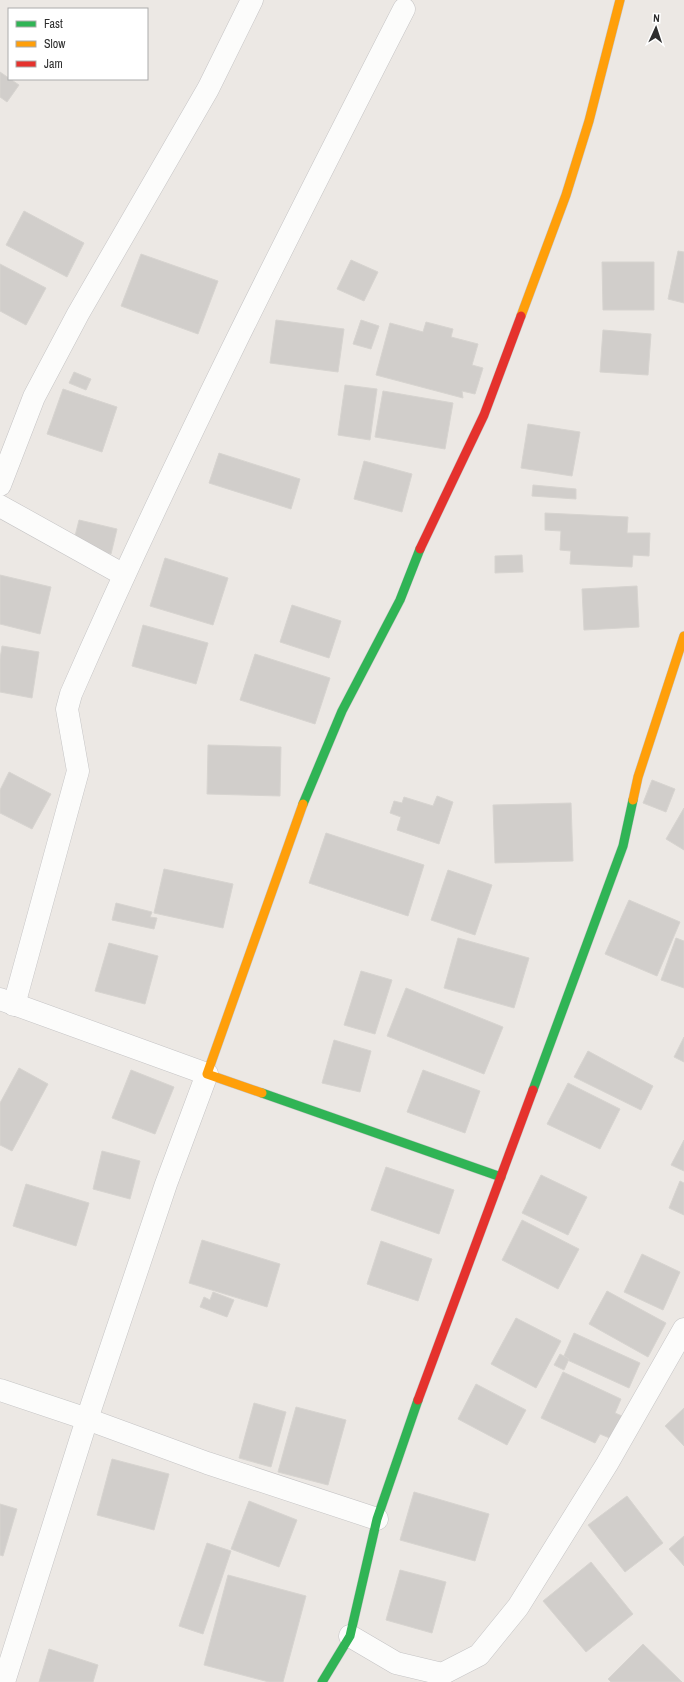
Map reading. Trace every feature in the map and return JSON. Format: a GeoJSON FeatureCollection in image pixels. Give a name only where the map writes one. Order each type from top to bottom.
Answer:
{"type":"FeatureCollection","features":[{"type":"Feature","properties":{"kind":"street"},"geometry":{"type":"LineString","coordinates":[[0,485],[34,397],[78,314],[208,89],[252,0]]}},
{"type":"Feature","properties":{"kind":"street"},"geometry":{"type":"LineString","coordinates":[[4,1682],[87,1420],[166,1184],[207,1074],[301,810],[342,711],[400,600],[421,546],[484,415],[566,195],[589,122],[620,0]]}},
{"type":"Feature","properties":{"kind":"street"},"geometry":{"type":"LineString","coordinates":[[404,9],[290,233],[159,498],[71,694],[67,709],[78,771],[7,1002],[501,1177]]}},
{"type":"Feature","properties":{"kind":"street"},"geometry":{"type":"LineString","coordinates":[[0,506],[124,575]]}},
{"type":"Feature","properties":{"kind":"street"},"geometry":{"type":"LineString","coordinates":[[322,1682],[350,1636],[377,1519],[428,1370],[623,846],[638,777],[684,636]]}},
{"type":"Feature","properties":{"kind":"street"},"geometry":{"type":"LineString","coordinates":[[350,1636],[396,1664],[442,1674],[480,1655],[522,1601],[607,1464],[684,1329]]}},
{"type":"Feature","properties":{"kind":"street"},"geometry":{"type":"LineString","coordinates":[[0,1390],[207,1463],[377,1519]]}},
{"type":"Feature","properties":{"kind":"building"},"geometry":{"type":"Polygon","coordinates":[[[0,72],[8,77],[8,80],[12,80],[19,85],[7,102],[0,97],[0,72]]]}},
{"type":"Feature","properties":{"kind":"building"},"geometry":{"type":"Polygon","coordinates":[[[24,211],[84,243],[67,277],[6,245],[24,211]]]}},
{"type":"Feature","properties":{"kind":"building"},"geometry":{"type":"Polygon","coordinates":[[[678,251],[684,252],[684,303],[668,299],[678,251]]]}},
{"type":"Feature","properties":{"kind":"building"},"geometry":{"type":"Polygon","coordinates":[[[141,254],[218,281],[198,334],[121,306],[141,254]]]}},
{"type":"Feature","properties":{"kind":"building"},"geometry":{"type":"Polygon","coordinates":[[[351,260],[378,272],[364,301],[337,289],[351,260]]]}},
{"type":"Feature","properties":{"kind":"building"},"geometry":{"type":"Polygon","coordinates":[[[602,262],[654,262],[654,310],[603,310],[602,262]]]}},
{"type":"Feature","properties":{"kind":"building"},"geometry":{"type":"Polygon","coordinates":[[[0,264],[46,288],[26,325],[0,311],[0,264]]]}},
{"type":"Feature","properties":{"kind":"building"},"geometry":{"type":"Polygon","coordinates":[[[276,320],[344,329],[338,372],[270,363],[276,320]]]}},
{"type":"Feature","properties":{"kind":"building"},"geometry":{"type":"Polygon","coordinates":[[[361,320],[379,326],[371,349],[353,344],[361,320]]]}},
{"type":"Feature","properties":{"kind":"building"},"geometry":{"type":"Polygon","coordinates":[[[426,322],[453,329],[451,337],[478,344],[472,365],[483,368],[475,394],[462,391],[463,398],[376,375],[390,323],[423,332],[426,322]]]}},
{"type":"Feature","properties":{"kind":"building"},"geometry":{"type":"Polygon","coordinates":[[[603,330],[651,334],[648,375],[600,372],[603,330]]]}},
{"type":"Feature","properties":{"kind":"building"},"geometry":{"type":"Polygon","coordinates":[[[74,372],[91,379],[86,390],[69,383],[74,372]]]}},
{"type":"Feature","properties":{"kind":"building"},"geometry":{"type":"Polygon","coordinates":[[[345,385],[377,389],[370,440],[338,435],[345,385]]]}},
{"type":"Feature","properties":{"kind":"building"},"geometry":{"type":"Polygon","coordinates":[[[63,389],[117,407],[102,452],[47,434],[63,389]]]}},
{"type":"Feature","properties":{"kind":"building"},"geometry":{"type":"Polygon","coordinates":[[[383,391],[453,403],[445,449],[375,437],[383,391]]]}},
{"type":"Feature","properties":{"kind":"building"},"geometry":{"type":"Polygon","coordinates":[[[528,424],[580,432],[572,476],[521,468],[528,424]]]}},
{"type":"Feature","properties":{"kind":"building"},"geometry":{"type":"Polygon","coordinates":[[[219,453],[300,479],[291,509],[209,483],[219,453]]]}},
{"type":"Feature","properties":{"kind":"building"},"geometry":{"type":"Polygon","coordinates":[[[364,461],[412,474],[402,512],[354,499],[364,461]]]}},
{"type":"Feature","properties":{"kind":"building"},"geometry":{"type":"Polygon","coordinates":[[[533,485],[576,489],[576,499],[532,496],[533,485]]]}},
{"type":"Feature","properties":{"kind":"building"},"geometry":{"type":"Polygon","coordinates":[[[545,513],[628,517],[627,533],[650,533],[649,556],[633,555],[632,567],[570,564],[571,551],[560,550],[561,531],[545,530],[545,513]]]}},
{"type":"Feature","properties":{"kind":"building"},"geometry":{"type":"Polygon","coordinates":[[[79,520],[117,529],[111,554],[73,544],[79,520]]]}},
{"type":"Feature","properties":{"kind":"building"},"geometry":{"type":"Polygon","coordinates":[[[522,555],[523,572],[495,573],[495,556],[522,555]]]}},
{"type":"Feature","properties":{"kind":"building"},"geometry":{"type":"Polygon","coordinates":[[[165,558],[228,578],[213,625],[150,606],[165,558]]]}},
{"type":"Feature","properties":{"kind":"building"},"geometry":{"type":"Polygon","coordinates":[[[0,575],[51,587],[40,634],[0,624],[0,575]]]}},
{"type":"Feature","properties":{"kind":"building"},"geometry":{"type":"Polygon","coordinates":[[[637,586],[639,627],[584,630],[582,589],[637,586]]]}},
{"type":"Feature","properties":{"kind":"building"},"geometry":{"type":"Polygon","coordinates":[[[292,605],[341,621],[329,658],[280,642],[292,605]]]}},
{"type":"Feature","properties":{"kind":"building"},"geometry":{"type":"Polygon","coordinates":[[[143,625],[208,643],[196,684],[132,666],[143,625]]]}},
{"type":"Feature","properties":{"kind":"building"},"geometry":{"type":"Polygon","coordinates":[[[2,646],[39,652],[32,698],[0,692],[0,659],[2,646]]]}},
{"type":"Feature","properties":{"kind":"building"},"geometry":{"type":"Polygon","coordinates":[[[255,654],[330,678],[315,724],[240,700],[255,654]]]}},
{"type":"Feature","properties":{"kind":"building"},"geometry":{"type":"Polygon","coordinates":[[[208,745],[281,747],[280,796],[207,794],[208,745]]]}},
{"type":"Feature","properties":{"kind":"building"},"geometry":{"type":"Polygon","coordinates":[[[9,772],[51,794],[32,829],[0,813],[0,790],[9,772]]]}},
{"type":"Feature","properties":{"kind":"building"},"geometry":{"type":"Polygon","coordinates":[[[652,780],[675,789],[666,812],[643,803],[652,780]]]}},
{"type":"Feature","properties":{"kind":"building"},"geometry":{"type":"Polygon","coordinates":[[[437,796],[453,802],[439,844],[397,830],[401,817],[390,813],[394,801],[402,803],[404,797],[433,806],[437,796]]]}},
{"type":"Feature","properties":{"kind":"building"},"geometry":{"type":"Polygon","coordinates":[[[571,803],[573,861],[495,863],[493,805],[571,803]]]}},
{"type":"Feature","properties":{"kind":"building"},"geometry":{"type":"Polygon","coordinates":[[[684,808],[684,850],[666,839],[684,808]]]}},
{"type":"Feature","properties":{"kind":"building"},"geometry":{"type":"Polygon","coordinates":[[[326,833],[424,865],[408,916],[309,883],[326,833]]]}},
{"type":"Feature","properties":{"kind":"building"},"geometry":{"type":"Polygon","coordinates":[[[164,869],[233,884],[223,928],[154,913],[164,869]]]}},
{"type":"Feature","properties":{"kind":"building"},"geometry":{"type":"Polygon","coordinates":[[[448,870],[492,885],[475,935],[431,920],[448,870]]]}},
{"type":"Feature","properties":{"kind":"building"},"geometry":{"type":"Polygon","coordinates":[[[629,900],[680,922],[657,976],[605,954],[629,900]]]}},
{"type":"Feature","properties":{"kind":"building"},"geometry":{"type":"Polygon","coordinates":[[[116,903],[152,912],[150,917],[157,918],[154,929],[112,920],[116,903]]]}},
{"type":"Feature","properties":{"kind":"building"},"geometry":{"type":"Polygon","coordinates":[[[458,938],[529,958],[514,1008],[444,988],[458,938]]]}},
{"type":"Feature","properties":{"kind":"building"},"geometry":{"type":"Polygon","coordinates":[[[676,938],[684,941],[684,988],[661,980],[676,938]]]}},
{"type":"Feature","properties":{"kind":"building"},"geometry":{"type":"Polygon","coordinates":[[[109,943],[158,956],[145,1004],[95,991],[109,943]]]}},
{"type":"Feature","properties":{"kind":"building"},"geometry":{"type":"Polygon","coordinates":[[[361,971],[392,980],[375,1034],[344,1025],[361,971]]]}},
{"type":"Feature","properties":{"kind":"building"},"geometry":{"type":"Polygon","coordinates":[[[406,988],[503,1027],[484,1074],[387,1036],[406,988]]]}},
{"type":"Feature","properties":{"kind":"building"},"geometry":{"type":"Polygon","coordinates":[[[684,1037],[684,1062],[674,1057],[684,1037]]]}},
{"type":"Feature","properties":{"kind":"building"},"geometry":{"type":"Polygon","coordinates":[[[334,1040],[371,1051],[360,1092],[322,1083],[334,1040]]]}},
{"type":"Feature","properties":{"kind":"building"},"geometry":{"type":"Polygon","coordinates":[[[588,1051],[653,1086],[641,1110],[574,1077],[588,1051]]]}},
{"type":"Feature","properties":{"kind":"building"},"geometry":{"type":"Polygon","coordinates":[[[19,1068],[48,1084],[12,1151],[0,1145],[0,1103],[19,1068]]]}},
{"type":"Feature","properties":{"kind":"building"},"geometry":{"type":"Polygon","coordinates":[[[131,1070],[174,1087],[155,1134],[112,1118],[131,1070]]]}},
{"type":"Feature","properties":{"kind":"building"},"geometry":{"type":"Polygon","coordinates":[[[423,1070],[480,1091],[465,1133],[407,1112],[423,1070]]]}},
{"type":"Feature","properties":{"kind":"building"},"geometry":{"type":"Polygon","coordinates":[[[568,1083],[620,1109],[600,1149],[547,1124],[568,1083]]]}},
{"type":"Feature","properties":{"kind":"building"},"geometry":{"type":"Polygon","coordinates":[[[684,1140],[684,1171],[671,1165],[684,1140]]]}},
{"type":"Feature","properties":{"kind":"building"},"geometry":{"type":"Polygon","coordinates":[[[102,1151],[140,1161],[130,1199],[93,1189],[102,1151]]]}},
{"type":"Feature","properties":{"kind":"building"},"geometry":{"type":"Polygon","coordinates":[[[386,1167],[454,1190],[439,1234],[371,1210],[386,1167]]]}},
{"type":"Feature","properties":{"kind":"building"},"geometry":{"type":"Polygon","coordinates":[[[541,1175],[587,1197],[568,1235],[522,1213],[541,1175]]]}},
{"type":"Feature","properties":{"kind":"building"},"geometry":{"type":"Polygon","coordinates":[[[680,1181],[684,1183],[684,1215],[669,1208],[680,1181]]]}},
{"type":"Feature","properties":{"kind":"building"},"geometry":{"type":"Polygon","coordinates":[[[26,1184],[89,1203],[76,1246],[13,1226],[26,1184]]]}},
{"type":"Feature","properties":{"kind":"building"},"geometry":{"type":"Polygon","coordinates":[[[522,1220],[579,1249],[558,1289],[502,1260],[522,1220]]]}},
{"type":"Feature","properties":{"kind":"building"},"geometry":{"type":"Polygon","coordinates":[[[202,1240],[280,1264],[267,1307],[189,1283],[202,1240]]]}},
{"type":"Feature","properties":{"kind":"building"},"geometry":{"type":"Polygon","coordinates":[[[381,1241],[432,1259],[418,1301],[367,1284],[381,1241]]]}},
{"type":"Feature","properties":{"kind":"building"},"geometry":{"type":"Polygon","coordinates":[[[642,1254],[680,1272],[663,1310],[624,1292],[642,1254]]]}},
{"type":"Feature","properties":{"kind":"building"},"geometry":{"type":"Polygon","coordinates":[[[607,1291],[666,1323],[648,1357],[589,1324],[607,1291]]]}},
{"type":"Feature","properties":{"kind":"building"},"geometry":{"type":"Polygon","coordinates":[[[213,1292],[234,1300],[227,1317],[200,1307],[204,1297],[210,1300],[213,1292]]]}},
{"type":"Feature","properties":{"kind":"building"},"geometry":{"type":"Polygon","coordinates":[[[516,1318],[561,1341],[536,1388],[491,1364],[516,1318]]]}},
{"type":"Feature","properties":{"kind":"building"},"geometry":{"type":"Polygon","coordinates":[[[574,1333],[640,1363],[629,1388],[563,1358],[574,1333]]]}},
{"type":"Feature","properties":{"kind":"building"},"geometry":{"type":"Polygon","coordinates":[[[560,1354],[569,1359],[564,1370],[554,1365],[560,1354]]]}},
{"type":"Feature","properties":{"kind":"building"},"geometry":{"type":"Polygon","coordinates":[[[563,1372],[621,1399],[615,1413],[622,1416],[612,1439],[600,1434],[595,1443],[541,1418],[563,1372]]]}},
{"type":"Feature","properties":{"kind":"building"},"geometry":{"type":"Polygon","coordinates":[[[476,1384],[526,1410],[507,1445],[458,1419],[476,1384]]]}},
{"type":"Feature","properties":{"kind":"building"},"geometry":{"type":"Polygon","coordinates":[[[254,1403],[286,1412],[271,1467],[239,1458],[254,1403]]]}},
{"type":"Feature","properties":{"kind":"building"},"geometry":{"type":"Polygon","coordinates":[[[296,1407],[346,1420],[328,1485],[278,1472],[296,1407]]]}},
{"type":"Feature","properties":{"kind":"building"},"geometry":{"type":"Polygon","coordinates":[[[684,1408],[684,1446],[665,1426],[684,1408]]]}},
{"type":"Feature","properties":{"kind":"building"},"geometry":{"type":"Polygon","coordinates":[[[112,1459],[169,1474],[154,1530],[97,1515],[112,1459]]]}},
{"type":"Feature","properties":{"kind":"building"},"geometry":{"type":"Polygon","coordinates":[[[414,1492],[489,1514],[475,1561],[400,1540],[414,1492]]]}},
{"type":"Feature","properties":{"kind":"building"},"geometry":{"type":"Polygon","coordinates":[[[627,1496],[663,1543],[625,1572],[588,1525],[627,1496]]]}},
{"type":"Feature","properties":{"kind":"building"},"geometry":{"type":"Polygon","coordinates":[[[249,1501],[297,1520],[279,1567],[231,1549],[249,1501]]]}},
{"type":"Feature","properties":{"kind":"building"},"geometry":{"type":"Polygon","coordinates":[[[0,1504],[17,1509],[3,1556],[0,1555],[0,1504]]]}},
{"type":"Feature","properties":{"kind":"building"},"geometry":{"type":"Polygon","coordinates":[[[684,1536],[684,1566],[669,1549],[684,1536]]]}},
{"type":"Feature","properties":{"kind":"building"},"geometry":{"type":"Polygon","coordinates":[[[207,1543],[231,1551],[203,1634],[179,1626],[207,1543]]]}},
{"type":"Feature","properties":{"kind":"building"},"geometry":{"type":"Polygon","coordinates":[[[591,1562],[633,1614],[586,1652],[543,1601],[591,1562]]]}},
{"type":"Feature","properties":{"kind":"building"},"geometry":{"type":"Polygon","coordinates":[[[400,1570],[446,1582],[432,1633],[386,1620],[400,1570]]]}},
{"type":"Feature","properties":{"kind":"building"},"geometry":{"type":"Polygon","coordinates":[[[228,1575],[306,1596],[283,1682],[269,1682],[204,1665],[228,1575]]]}},
{"type":"Feature","properties":{"kind":"building"},"geometry":{"type":"Polygon","coordinates":[[[643,1644],[682,1682],[611,1682],[608,1679],[643,1644]]]}},
{"type":"Feature","properties":{"kind":"building"},"geometry":{"type":"Polygon","coordinates":[[[49,1649],[98,1665],[93,1682],[39,1682],[49,1649]]]}},
{"type":"Feature","properties":{"kind":"traffic: fast"},"geometry":{"type":"LineString","coordinates":[[303,804],[342,711],[400,600],[420,549]]}},
{"type":"Feature","properties":{"kind":"traffic: fast"},"geometry":{"type":"LineString","coordinates":[[533,1090],[623,846],[633,800]]}},
{"type":"Feature","properties":{"kind":"traffic: fast"},"geometry":{"type":"LineString","coordinates":[[262,1093],[501,1177]]}},
{"type":"Feature","properties":{"kind":"traffic: fast"},"geometry":{"type":"LineString","coordinates":[[322,1682],[350,1636],[377,1519],[418,1400]]}},
{"type":"Feature","properties":{"kind":"traffic: slow"},"geometry":{"type":"LineString","coordinates":[[521,316],[566,195],[589,121],[620,0]]}},
{"type":"Feature","properties":{"kind":"traffic: slow"},"geometry":{"type":"LineString","coordinates":[[633,800],[638,777],[684,636]]}},
{"type":"Feature","properties":{"kind":"traffic: slow"},"geometry":{"type":"LineString","coordinates":[[262,1093],[207,1074],[303,804]]}},
{"type":"Feature","properties":{"kind":"traffic: jam"},"geometry":{"type":"LineString","coordinates":[[420,549],[484,415],[521,316]]}},
{"type":"Feature","properties":{"kind":"traffic: jam"},"geometry":{"type":"LineString","coordinates":[[418,1400],[533,1090]]}}]}
